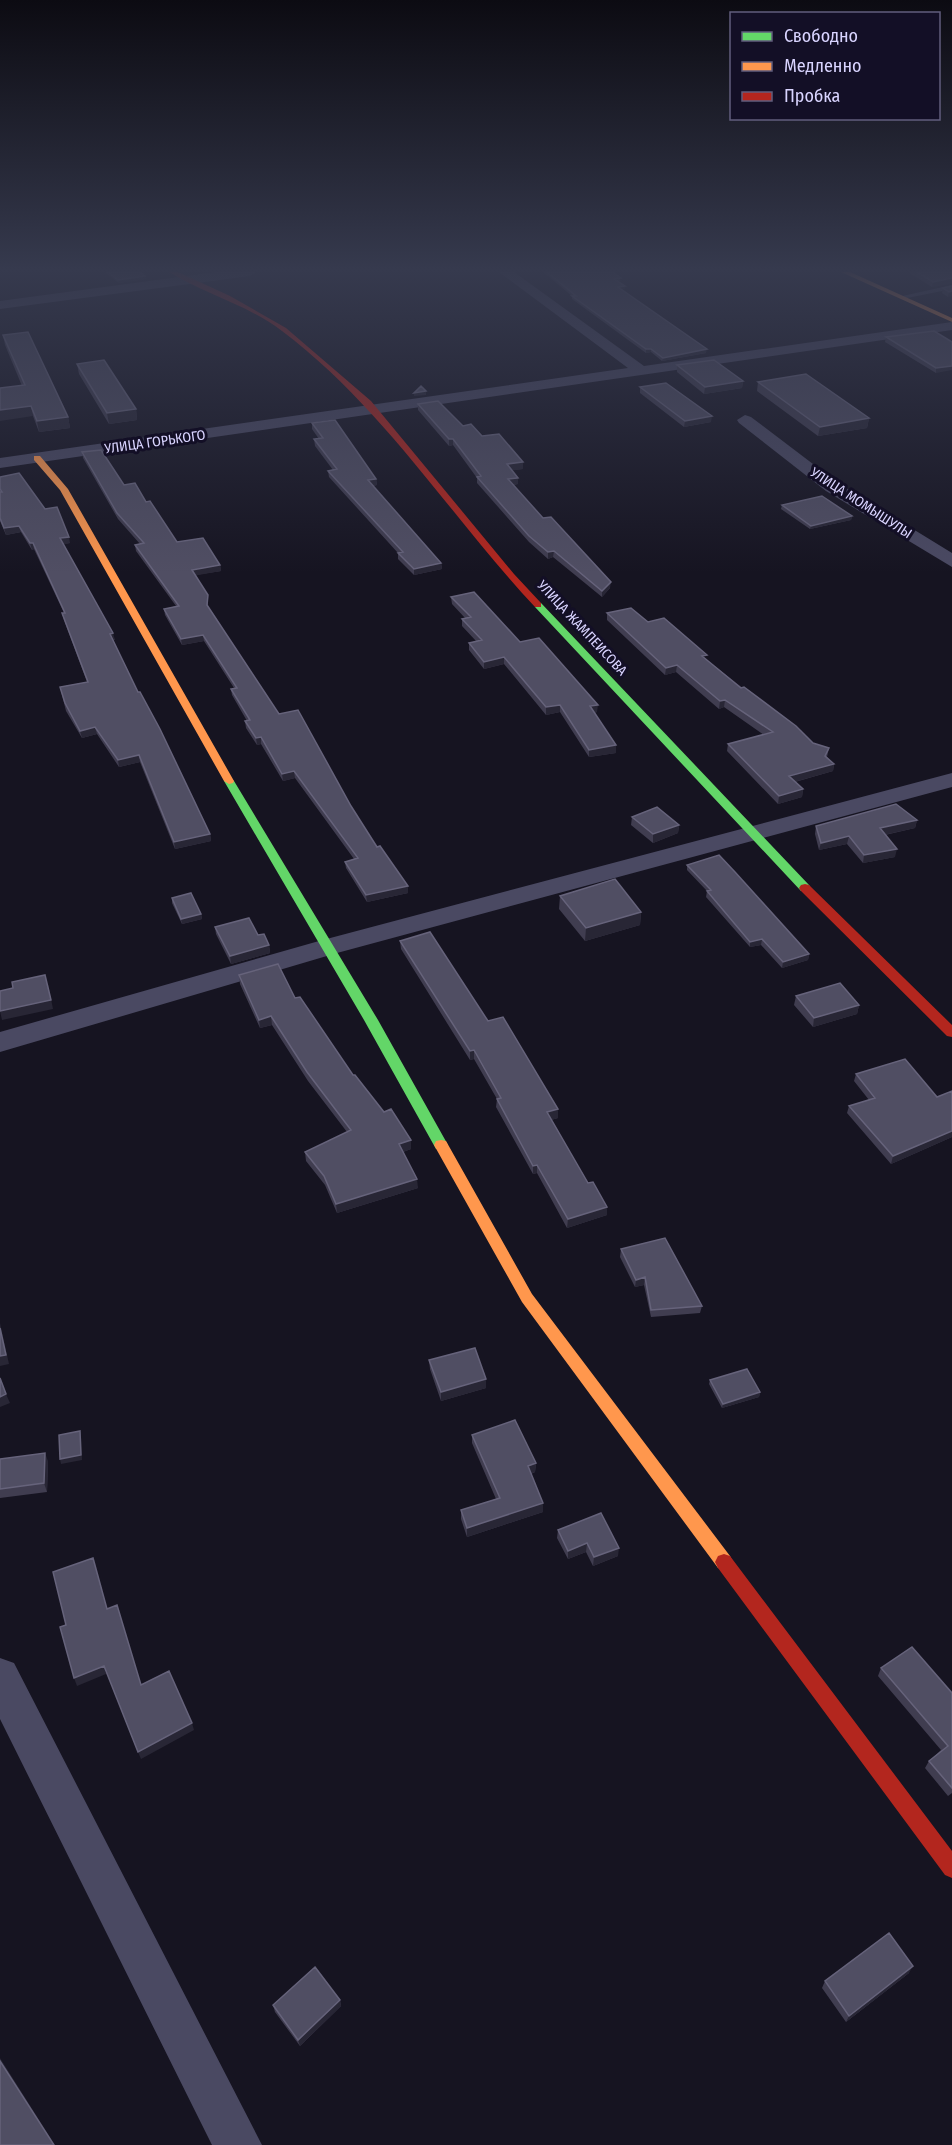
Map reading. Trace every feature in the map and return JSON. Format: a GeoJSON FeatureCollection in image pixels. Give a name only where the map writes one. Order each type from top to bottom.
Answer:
{"type":"FeatureCollection","features":[{"type":"Feature","properties":{"kind":"street","name":"УЛИЦА ЖАМПЕИСОВА"},"geometry":{"type":"LineString","coordinates":[[331,372],[374,411],[510,576],[754,835],[952,1033]]}},
{"type":"Feature","properties":{"kind":"street","name":"УЛИЦА ГОРЬКОГО"},"geometry":{"type":"LineString","coordinates":[[0,463],[635,372]]}},
{"type":"Feature","properties":{"kind":"street","name":"УЛИЦА МОМЫШУЛЫ"},"geometry":{"type":"LineString","coordinates":[[745,420],[832,487],[952,561]]}},
{"type":"Feature","properties":{"kind":"street"},"geometry":{"type":"LineString","coordinates":[[37,458],[64,489],[187,710],[328,947],[527,1298],[952,1868]]}},
{"type":"Feature","properties":{"kind":"street"},"geometry":{"type":"LineString","coordinates":[[0,1042],[328,947],[754,835],[952,780]]}},
{"type":"Feature","properties":{"kind":"street"},"geometry":{"type":"LineString","coordinates":[[0,1677],[238,2145]]}},
{"type":"Feature","properties":{"kind":"building"},"geometry":{"type":"Polygon","coordinates":[[[19,372],[47,372],[68,417],[37,421],[31,406],[0,410],[0,388],[25,385],[19,372]]]}},
{"type":"Feature","properties":{"kind":"building"},"geometry":{"type":"Polygon","coordinates":[[[82,372],[112,372],[136,409],[107,413],[82,372]]]}},
{"type":"Feature","properties":{"kind":"building"},"geometry":{"type":"Polygon","coordinates":[[[686,372],[731,372],[743,381],[705,387],[686,372]]]}},
{"type":"Feature","properties":{"kind":"building"},"geometry":{"type":"Polygon","coordinates":[[[806,374],[869,418],[820,427],[758,382],[806,374]]]}},
{"type":"Feature","properties":{"kind":"building"},"geometry":{"type":"Polygon","coordinates":[[[666,383],[712,416],[685,421],[640,387],[666,383]]]}},
{"type":"Feature","properties":{"kind":"building"},"geometry":{"type":"Polygon","coordinates":[[[421,386],[426,391],[414,393],[421,386]]]}},
{"type":"Feature","properties":{"kind":"building"},"geometry":{"type":"Polygon","coordinates":[[[438,401],[463,426],[471,424],[482,436],[499,434],[523,462],[507,464],[518,478],[508,479],[543,518],[551,517],[611,582],[602,591],[554,551],[548,552],[529,536],[477,477],[481,476],[453,439],[449,439],[418,404],[438,401]]]}},
{"type":"Feature","properties":{"kind":"building"},"geometry":{"type":"Polygon","coordinates":[[[335,420],[376,479],[368,480],[441,563],[414,569],[398,553],[403,552],[328,471],[337,469],[314,439],[323,438],[312,423],[335,420]]]}},
{"type":"Feature","properties":{"kind":"building"},"geometry":{"type":"Polygon","coordinates":[[[101,450],[124,485],[135,483],[146,502],[150,501],[177,542],[203,538],[220,565],[192,570],[208,595],[207,605],[279,714],[298,710],[351,806],[377,847],[380,846],[408,886],[366,895],[345,862],[358,858],[294,771],[282,774],[261,737],[256,738],[245,721],[250,720],[231,689],[237,688],[203,635],[181,639],[164,609],[179,606],[135,545],[144,543],[117,513],[82,452],[101,450]]]}},
{"type":"Feature","properties":{"kind":"building"},"geometry":{"type":"Polygon","coordinates":[[[19,473],[45,509],[57,507],[69,537],[60,538],[113,633],[110,634],[138,692],[160,729],[210,834],[174,842],[139,755],[118,760],[95,727],[80,731],[65,703],[60,687],[88,682],[62,613],[65,613],[33,543],[30,543],[19,526],[4,528],[0,518],[0,492],[2,492],[0,477],[19,473]]]}},
{"type":"Feature","properties":{"kind":"building"},"geometry":{"type":"Polygon","coordinates":[[[822,496],[852,516],[811,526],[782,505],[822,496]]]}},
{"type":"Feature","properties":{"kind":"building"},"geometry":{"type":"Polygon","coordinates":[[[474,592],[520,642],[539,638],[598,705],[590,706],[616,745],[589,750],[560,705],[546,707],[504,657],[484,662],[469,643],[482,640],[462,619],[471,617],[451,597],[474,592]]]}},
{"type":"Feature","properties":{"kind":"building"},"geometry":{"type":"Polygon","coordinates":[[[631,608],[648,622],[664,618],[707,655],[702,656],[741,688],[744,687],[796,726],[813,743],[829,748],[825,756],[834,764],[789,776],[803,789],[779,796],[728,744],[773,732],[725,700],[720,701],[677,665],[666,668],[607,613],[631,608]]]}},
{"type":"Feature","properties":{"kind":"building"},"geometry":{"type":"Polygon","coordinates":[[[896,804],[917,820],[880,828],[897,849],[864,855],[849,836],[821,843],[816,826],[896,804]]]}},
{"type":"Feature","properties":{"kind":"building"},"geometry":{"type":"Polygon","coordinates":[[[657,807],[679,825],[653,834],[632,817],[657,807]]]}},
{"type":"Feature","properties":{"kind":"building"},"geometry":{"type":"Polygon","coordinates":[[[719,855],[809,954],[783,962],[762,939],[750,942],[707,891],[711,890],[687,865],[719,855]]]}},
{"type":"Feature","properties":{"kind":"building"},"geometry":{"type":"Polygon","coordinates":[[[615,879],[641,912],[586,928],[560,896],[615,879]]]}},
{"type":"Feature","properties":{"kind":"building"},"geometry":{"type":"Polygon","coordinates":[[[191,893],[201,914],[181,919],[172,898],[191,893]]]}},
{"type":"Feature","properties":{"kind":"building"},"geometry":{"type":"Polygon","coordinates":[[[249,918],[258,935],[264,934],[269,945],[230,956],[215,927],[249,918]]]}},
{"type":"Feature","properties":{"kind":"building"},"geometry":{"type":"Polygon","coordinates":[[[430,932],[488,1021],[503,1017],[558,1109],[547,1112],[588,1183],[593,1182],[607,1207],[568,1219],[537,1165],[533,1166],[497,1099],[501,1098],[474,1050],[470,1051],[400,941],[430,932]]]}},
{"type":"Feature","properties":{"kind":"building"},"geometry":{"type":"Polygon","coordinates":[[[278,964],[295,998],[300,997],[353,1075],[384,1112],[391,1109],[411,1140],[399,1144],[417,1179],[336,1204],[324,1176],[305,1152],[351,1130],[307,1072],[271,1016],[259,1020],[239,975],[278,964]]]}},
{"type":"Feature","properties":{"kind":"building"},"geometry":{"type":"Polygon","coordinates":[[[45,975],[51,1000],[0,1011],[0,991],[13,988],[12,982],[45,975]]]}},
{"type":"Feature","properties":{"kind":"building"},"geometry":{"type":"Polygon","coordinates":[[[840,983],[859,1005],[814,1018],[796,996],[840,983]]]}},
{"type":"Feature","properties":{"kind":"building"},"geometry":{"type":"Polygon","coordinates":[[[905,1059],[937,1097],[952,1091],[952,1131],[893,1156],[849,1106],[875,1098],[856,1074],[905,1059]]]}},
{"type":"Feature","properties":{"kind":"building"},"geometry":{"type":"Polygon","coordinates":[[[665,1238],[702,1306],[651,1310],[645,1277],[636,1280],[621,1249],[665,1238]]]}},
{"type":"Feature","properties":{"kind":"building"},"geometry":{"type":"Polygon","coordinates":[[[0,1328],[6,1355],[0,1356],[0,1328]]]}},
{"type":"Feature","properties":{"kind":"building"},"geometry":{"type":"Polygon","coordinates":[[[475,1348],[486,1379],[441,1392],[429,1360],[475,1348]]]}},
{"type":"Feature","properties":{"kind":"building"},"geometry":{"type":"Polygon","coordinates":[[[747,1369],[760,1392],[723,1404],[710,1380],[747,1369]]]}},
{"type":"Feature","properties":{"kind":"building"},"geometry":{"type":"Polygon","coordinates":[[[0,1378],[6,1394],[0,1397],[0,1378]]]}},
{"type":"Feature","properties":{"kind":"building"},"geometry":{"type":"Polygon","coordinates":[[[515,1420],[536,1463],[528,1466],[543,1503],[467,1528],[461,1510],[500,1498],[472,1435],[515,1420]]]}},
{"type":"Feature","properties":{"kind":"building"},"geometry":{"type":"Polygon","coordinates":[[[80,1431],[81,1455],[60,1459],[59,1435],[80,1431]]]}},
{"type":"Feature","properties":{"kind":"building"},"geometry":{"type":"Polygon","coordinates":[[[45,1453],[44,1483],[0,1489],[0,1459],[45,1453]]]}},
{"type":"Feature","properties":{"kind":"building"},"geometry":{"type":"Polygon","coordinates":[[[601,1513],[619,1548],[594,1557],[587,1543],[568,1551],[558,1530],[601,1513]]]}},
{"type":"Feature","properties":{"kind":"building"},"geometry":{"type":"Polygon","coordinates":[[[93,1558],[107,1609],[117,1605],[141,1685],[169,1671],[192,1723],[138,1752],[104,1666],[74,1678],[60,1627],[66,1625],[53,1572],[93,1558]]]}},
{"type":"Feature","properties":{"kind":"building"},"geometry":{"type":"Polygon","coordinates":[[[912,1647],[952,1693],[952,1788],[929,1761],[948,1746],[881,1668],[912,1647]]]}},
{"type":"Feature","properties":{"kind":"building"},"geometry":{"type":"Polygon","coordinates":[[[889,1933],[913,1966],[849,2016],[825,1981],[889,1933]]]}},
{"type":"Feature","properties":{"kind":"building"},"geometry":{"type":"Polygon","coordinates":[[[315,1967],[340,2000],[298,2040],[273,2005],[315,1967]]]}},
{"type":"Feature","properties":{"kind":"building"},"geometry":{"type":"Polygon","coordinates":[[[0,2061],[54,2145],[0,2145],[0,2061]]]}},
{"type":"Feature","properties":{"kind":"traffic: fast"},"geometry":{"type":"LineString","coordinates":[[538,605],[805,888]]}},
{"type":"Feature","properties":{"kind":"traffic: fast"},"geometry":{"type":"LineString","coordinates":[[229,781],[371,1020],[441,1145]]}},
{"type":"Feature","properties":{"kind":"traffic: slow"},"geometry":{"type":"LineString","coordinates":[[37,458],[64,489],[229,781]]}},
{"type":"Feature","properties":{"kind":"traffic: slow"},"geometry":{"type":"LineString","coordinates":[[441,1145],[527,1298],[724,1562]]}},
{"type":"Feature","properties":{"kind":"traffic: jam"},"geometry":{"type":"LineString","coordinates":[[333,372],[368,403],[511,576],[538,605]]}},
{"type":"Feature","properties":{"kind":"traffic: jam"},"geometry":{"type":"LineString","coordinates":[[805,888],[952,1033]]}},
{"type":"Feature","properties":{"kind":"traffic: jam"},"geometry":{"type":"LineString","coordinates":[[724,1562],[952,1868]]}}]}
